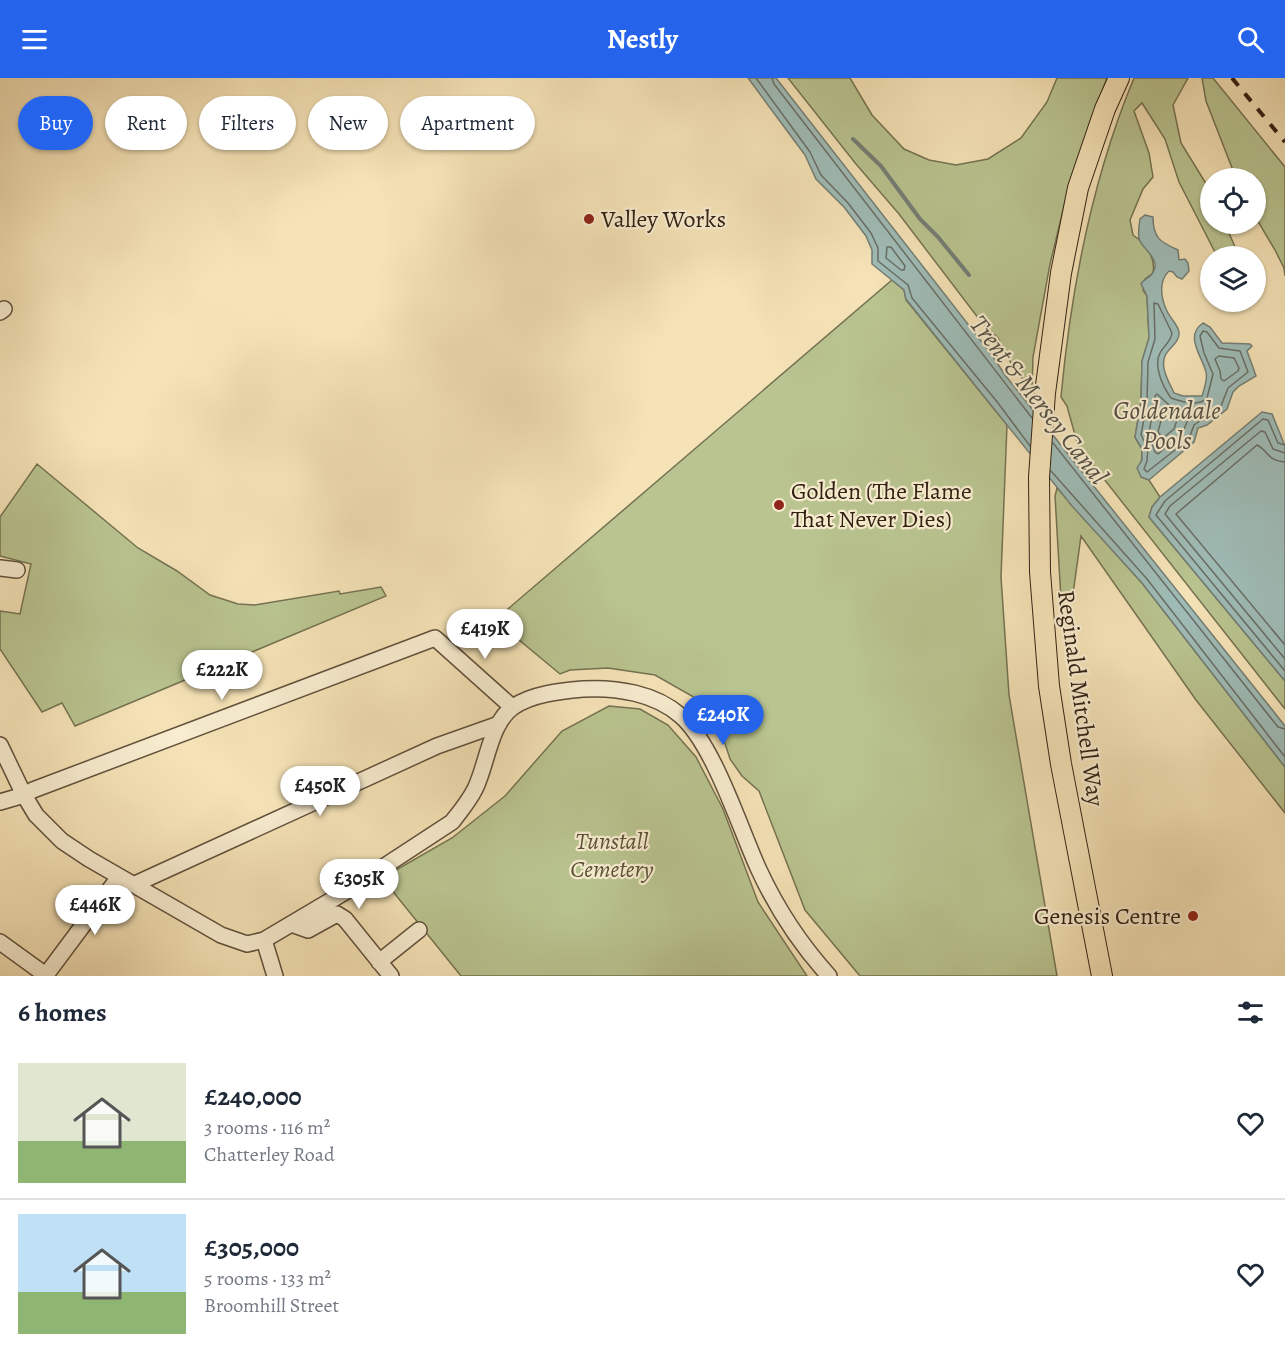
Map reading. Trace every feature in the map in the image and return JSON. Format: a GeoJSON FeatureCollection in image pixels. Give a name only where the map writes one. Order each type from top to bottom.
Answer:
{"type":"FeatureCollection","features":[{"type":"Feature","properties":{"kind":"main road","name":"Reginald Mitchell Way"},"geometry":{"type":"LineString","coordinates":[[1101,975],[1061,764],[1049,686],[1040,572],[1039,477],[1046,393],[1061,273],[1078,188],[1117,81]]}},
{"type":"Feature","properties":{"kind":"street"},"geometry":{"type":"LineString","coordinates":[[0,568],[17,570]]}},
{"type":"Feature","properties":{"kind":"street"},"geometry":{"type":"LineString","coordinates":[[0,802],[24,795],[435,638],[512,707]]}},
{"type":"Feature","properties":{"kind":"street"},"geometry":{"type":"LineString","coordinates":[[0,746],[36,815],[62,841],[119,877],[221,935],[247,944],[264,940],[345,892],[452,822],[476,788],[499,724],[512,707],[559,691],[604,688],[642,695],[664,704],[682,717],[694,731],[712,761],[760,872],[783,918],[806,951],[829,976]]}},
{"type":"Feature","properties":{"kind":"street"},"geometry":{"type":"LineString","coordinates":[[134,885],[437,746],[499,724]]}},
{"type":"Feature","properties":{"kind":"street"},"geometry":{"type":"LineString","coordinates":[[0,942],[46,975],[119,877]]}},
{"type":"Feature","properties":{"kind":"street"},"geometry":{"type":"LineString","coordinates":[[291,924],[308,930],[337,914],[345,919],[391,976]]}},
{"type":"Feature","properties":{"kind":"street"},"geometry":{"type":"LineString","coordinates":[[379,962],[419,930]]}},
{"type":"Feature","properties":{"kind":"street"},"geometry":{"type":"LineString","coordinates":[[264,940],[275,976]]}},
{"type":"Feature","properties":{"kind":"street"},"geometry":{"type":"LineString","coordinates":[[20,976],[29,963]]}},
{"type":"Feature","properties":{"kind":"green space"},"geometry":{"type":"Polygon","coordinates":[[[788,78],[850,78],[872,115],[904,149],[929,160],[956,165],[988,159],[1021,138],[1047,102],[1057,78],[1107,78],[1070,182],[1050,264],[1033,357],[1032,391],[1012,365],[998,338],[982,323],[899,214],[788,78]]]}},
{"type":"Feature","properties":{"kind":"green space"},"geometry":{"type":"Polygon","coordinates":[[[1134,78],[1188,78],[1173,105],[1181,143],[1200,174],[1200,223],[1179,182],[1165,139],[1142,103],[1134,111],[1149,153],[1153,177],[1143,189],[1130,220],[1133,235],[1149,251],[1153,261],[1153,273],[1145,279],[1143,290],[1147,296],[1149,338],[1142,361],[1141,402],[1135,437],[1142,449],[1141,477],[1149,480],[1160,497],[1152,507],[1149,517],[1285,681],[1285,709],[1078,446],[1067,406],[1061,397],[1077,275],[1095,195],[1119,116],[1134,78]]]}},
{"type":"Feature","properties":{"kind":"green space"},"geometry":{"type":"Polygon","coordinates":[[[1202,78],[1213,78],[1285,167],[1285,276],[1284,268],[1266,234],[1266,168],[1232,168],[1206,101],[1202,78]]]}},
{"type":"Feature","properties":{"kind":"green space"},"geometry":{"type":"Polygon","coordinates":[[[1206,234],[1229,234],[1235,246],[1212,246],[1206,234]]]}},
{"type":"Feature","properties":{"kind":"green space"},"geometry":{"type":"Polygon","coordinates":[[[892,280],[904,290],[906,300],[1007,425],[1001,577],[1009,695],[1057,976],[860,976],[805,910],[759,791],[742,776],[730,759],[720,728],[699,700],[655,675],[608,668],[570,670],[560,674],[495,620],[892,280]]]}},
{"type":"Feature","properties":{"kind":"green space"},"geometry":{"type":"Polygon","coordinates":[[[37,464],[138,548],[177,571],[210,595],[238,604],[255,605],[339,591],[340,594],[381,587],[386,596],[75,726],[62,703],[42,712],[0,649],[0,611],[20,614],[31,564],[0,556],[0,517],[37,464]]]}},
{"type":"Feature","properties":{"kind":"green space"},"geometry":{"type":"Polygon","coordinates":[[[1057,488],[1142,583],[1285,767],[1285,813],[1196,700],[1081,536],[1072,601],[1061,599],[1055,496],[1057,488]]]}},
{"type":"Feature","properties":{"kind":"green space","name":"Tunstall Cemetery"},"geometry":{"type":"Polygon","coordinates":[[[609,706],[640,709],[668,725],[696,757],[723,809],[758,902],[807,976],[461,976],[382,878],[452,838],[505,796],[562,731],[609,706]]]}},
{"type":"Feature","properties":{"kind":"water"},"geometry":{"type":"Polygon","coordinates":[[[748,78],[776,78],[992,355],[1005,375],[1285,726],[1285,767],[1142,583],[1072,506],[906,299],[904,290],[872,264],[872,250],[866,236],[844,207],[816,179],[805,155],[748,78]]]}},
{"type":"Feature","properties":{"kind":"water","name":"Goldendale Pools"},"geometry":{"type":"Polygon","coordinates":[[[1145,215],[1153,217],[1156,235],[1166,244],[1178,250],[1179,260],[1185,259],[1188,263],[1189,271],[1182,279],[1169,271],[1162,285],[1165,306],[1179,332],[1178,339],[1164,361],[1166,375],[1174,393],[1183,396],[1202,396],[1206,375],[1196,346],[1195,334],[1203,323],[1210,327],[1222,343],[1252,346],[1247,351],[1256,376],[1239,386],[1233,392],[1227,409],[1207,425],[1198,428],[1194,442],[1149,480],[1141,477],[1137,468],[1142,460],[1142,449],[1135,437],[1141,402],[1142,361],[1149,338],[1147,296],[1141,284],[1155,269],[1154,259],[1139,239],[1140,219],[1145,215]]]}},
{"type":"Feature","properties":{"kind":"water","name":"Goldendale Pools"},"geometry":{"type":"Polygon","coordinates":[[[1262,412],[1272,414],[1285,446],[1285,681],[1149,517],[1152,507],[1160,497],[1262,412]]]}},
{"type":"Feature","properties":{"kind":"waterway"},"geometry":{"type":"LineString","coordinates":[[853,139],[881,166],[920,219],[969,275]]}},
{"type":"Feature","properties":{"kind":"railway"},"geometry":{"type":"LineString","coordinates":[[1232,78],[1285,142]]}},
{"type":"Feature","properties":{"kind":"place","name":"Valley Works"},"geometry":{"type":"Point","coordinates":[589,219]}},
{"type":"Feature","properties":{"kind":"place","name":"Golden (The Flame That Never Dies)"},"geometry":{"type":"Point","coordinates":[779,505]}},
{"type":"Feature","properties":{"kind":"place","name":"Genesis Centre"},"geometry":{"type":"Point","coordinates":[1193,916]}},
{"type":"Feature","properties":{"kind":"water label","name":"Trent & Mersey Canal"},"geometry":{"type":"Point","coordinates":[1039,400]}}]}
